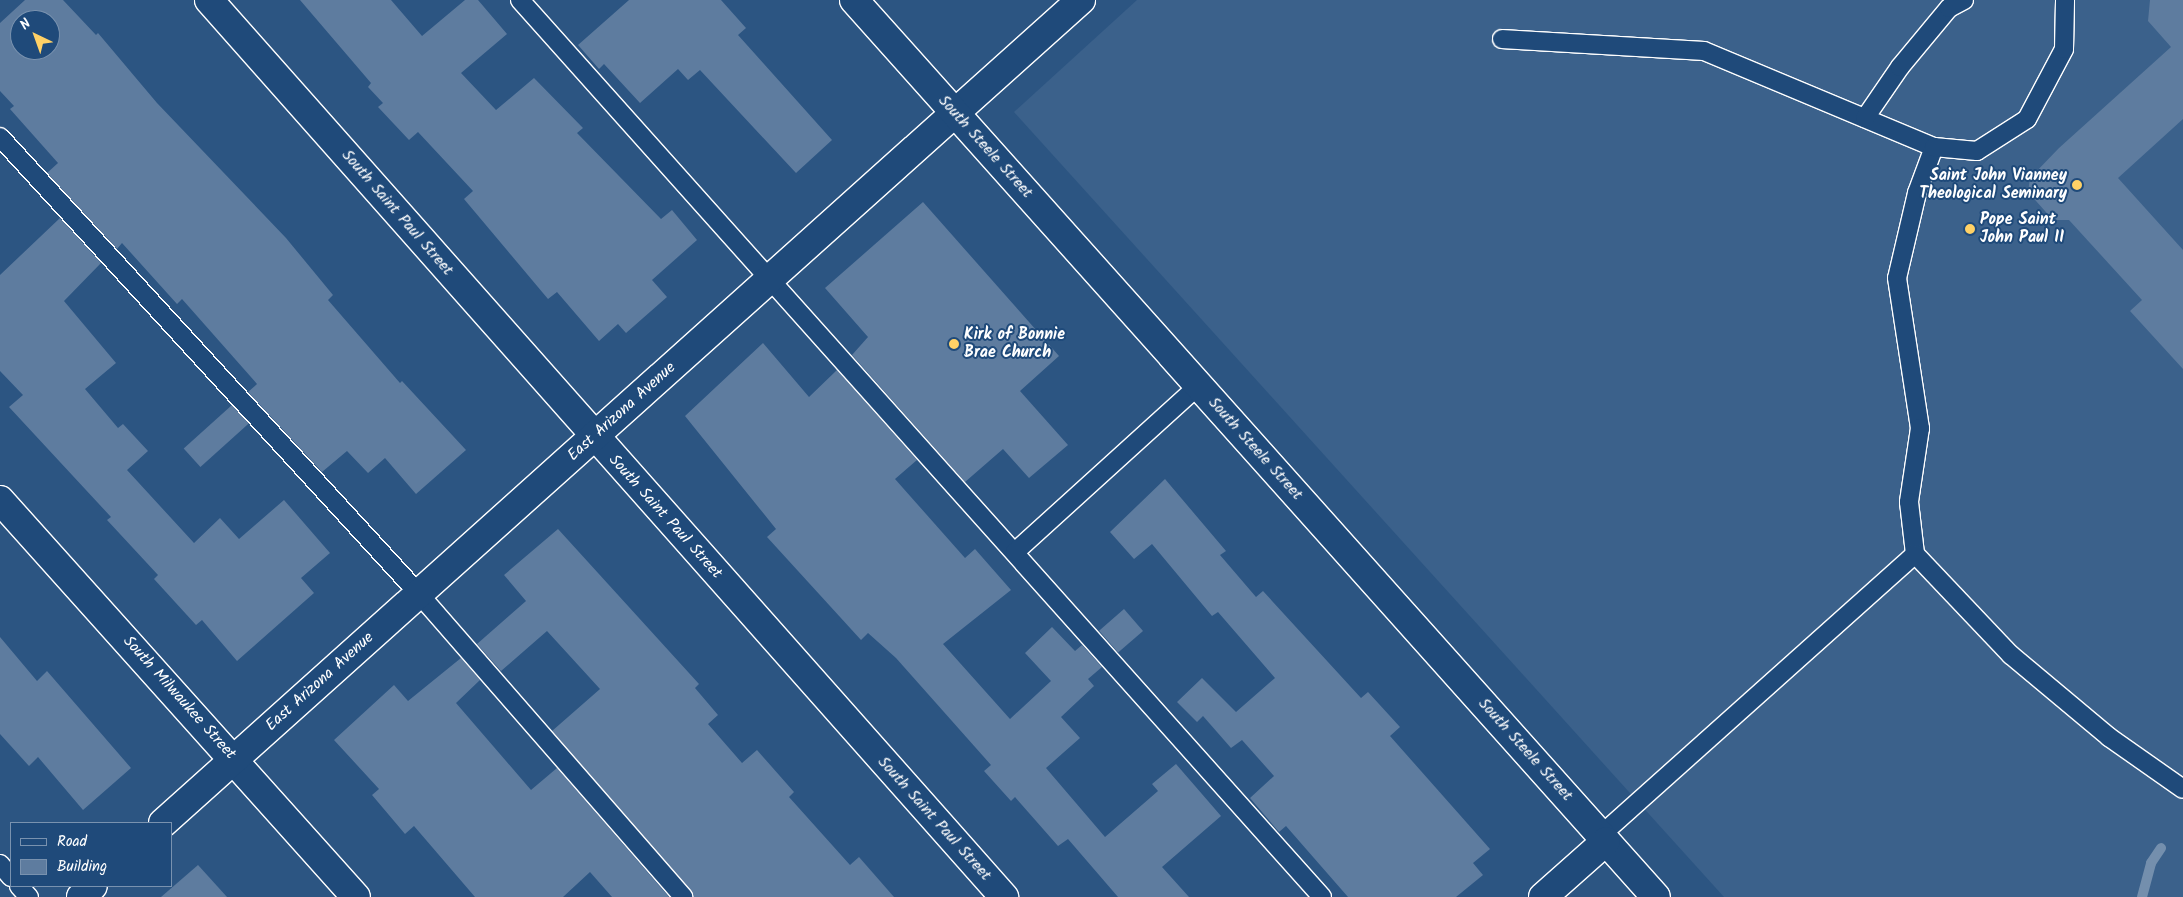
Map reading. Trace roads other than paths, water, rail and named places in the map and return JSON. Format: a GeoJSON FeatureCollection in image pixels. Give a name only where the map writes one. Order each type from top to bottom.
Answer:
{"type":"FeatureCollection","features":[{"type":"Feature","properties":{"kind":"street","name":"South Saint Paul Street"},"geometry":{"type":"LineString","coordinates":[[209,0],[594,437],[1004,897]]}},
{"type":"Feature","properties":{"kind":"street","name":"South Steele Street"},"geometry":{"type":"LineString","coordinates":[[854,0],[1656,897]]}},
{"type":"Feature","properties":{"kind":"street","name":"East Arizona Avenue"},"geometry":{"type":"LineString","coordinates":[[164,822],[1081,0]]}},
{"type":"Feature","properties":{"kind":"street","name":"South Milwaukee Street"},"geometry":{"type":"LineString","coordinates":[[0,500],[356,897]]}},
{"type":"Feature","properties":{"kind":"street"},"geometry":{"type":"LineString","coordinates":[[1543,897],[1604,838]]}},
{"type":"Feature","properties":{"kind":"street"},"geometry":{"type":"LineString","coordinates":[[80,897],[92,887]]}},
{"type":"Feature","properties":{"kind":"lane"},"geometry":{"type":"LineString","coordinates":[[520,0],[1322,897]]}},
{"type":"Feature","properties":{"kind":"lane"},"geometry":{"type":"LineString","coordinates":[[1865,118],[1912,52],[1949,8],[1964,0]]}},
{"type":"Feature","properties":{"kind":"lane"},"geometry":{"type":"LineString","coordinates":[[1502,39],[1704,51],[1934,147],[1977,151],[2027,119],[2064,49],[2065,0]]}},
{"type":"Feature","properties":{"kind":"lane"},"geometry":{"type":"LineString","coordinates":[[0,137],[419,594],[683,897]]}},
{"type":"Feature","properties":{"kind":"lane"},"geometry":{"type":"LineString","coordinates":[[1934,147],[1917,193],[1896,278],[1920,428],[1909,502],[1915,554],[2011,656],[2109,737],[2183,789]]}},
{"type":"Feature","properties":{"kind":"lane"},"geometry":{"type":"LineString","coordinates":[[1014,552],[1199,386]]}},
{"type":"Feature","properties":{"kind":"lane"},"geometry":{"type":"LineString","coordinates":[[1604,838],[1915,554]]}},
{"type":"Feature","properties":{"kind":"lane"},"geometry":{"type":"LineString","coordinates":[[0,864],[10,876]]}},
{"type":"Feature","properties":{"kind":"lane"},"geometry":{"type":"LineString","coordinates":[[20,887],[29,897]]}},
{"type":"Feature","properties":{"kind":"waterway"},"geometry":{"type":"LineString","coordinates":[[2142,897],[2151,863],[2161,848]]}},
{"type":"Feature","properties":{"kind":"place","name":"Saint John Vianney Theological Seminary"},"geometry":{"type":"Point","coordinates":[2077,185]}},
{"type":"Feature","properties":{"kind":"place","name":"Pope Saint John Paul II"},"geometry":{"type":"Point","coordinates":[1970,229]}},
{"type":"Feature","properties":{"kind":"place","name":"Kirk of Bonnie Brae Church"},"geometry":{"type":"Point","coordinates":[954,344]}}]}
